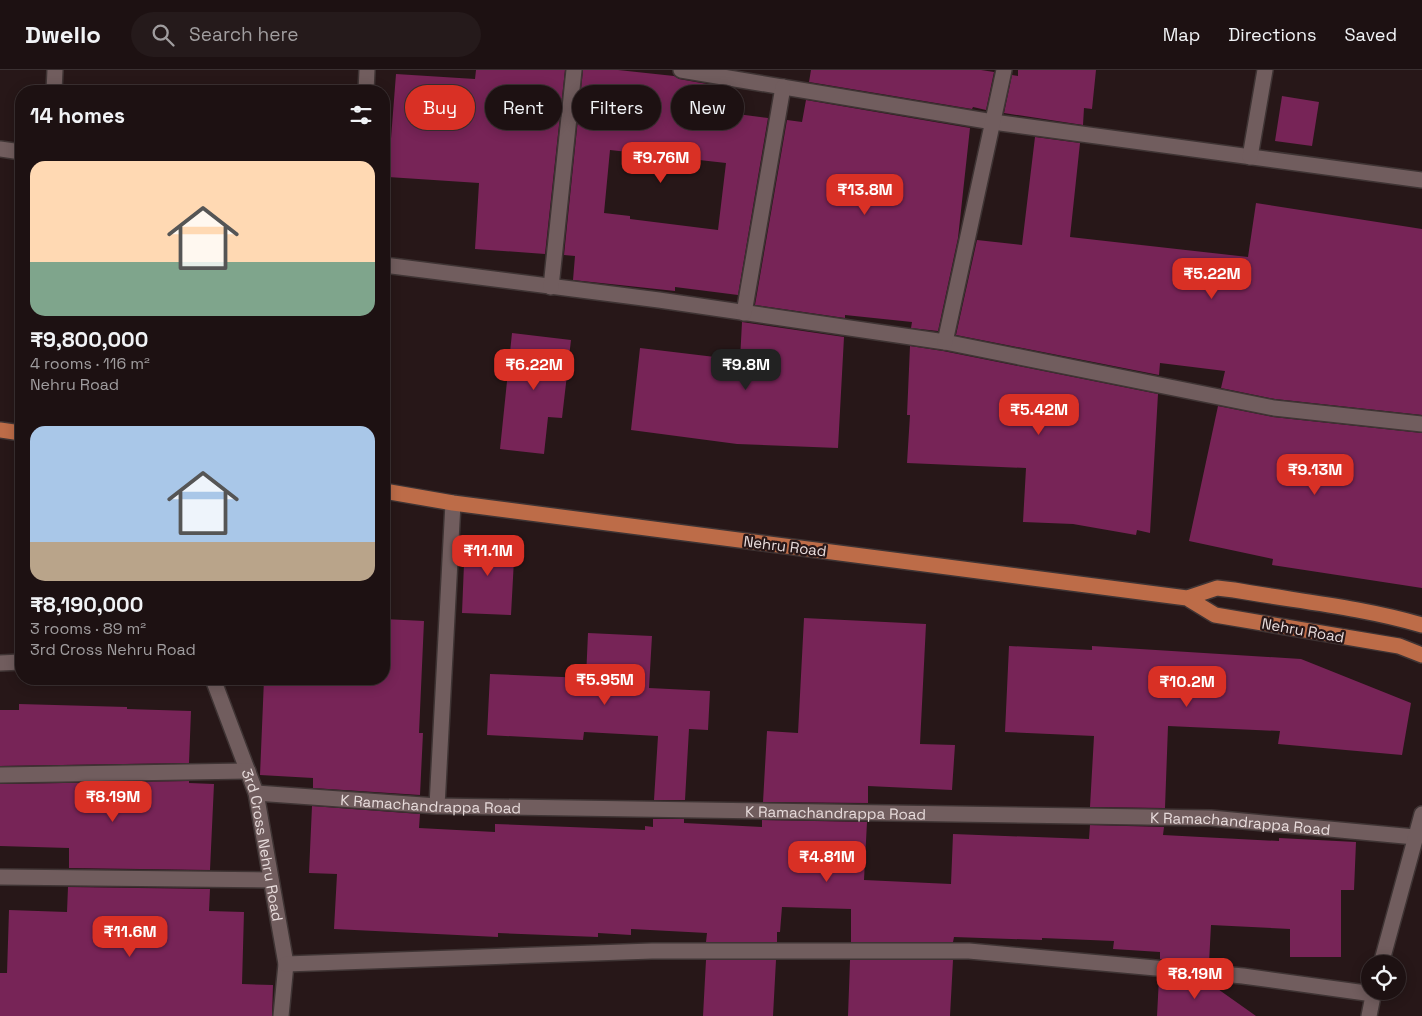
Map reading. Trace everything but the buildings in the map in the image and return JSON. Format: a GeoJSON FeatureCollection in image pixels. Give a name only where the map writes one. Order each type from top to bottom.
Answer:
{"type":"FeatureCollection","features":[{"type":"Feature","properties":{"kind":"main road"},"geometry":{"type":"LineString","coordinates":[[0,430],[15,432]]}},
{"type":"Feature","properties":{"kind":"main road","name":"Nehru Road"},"geometry":{"type":"LineString","coordinates":[[390,492],[453,503],[1187,598],[1215,615],[1399,646],[1422,655]]}},
{"type":"Feature","properties":{"kind":"main road","name":"Nehru Road"},"geometry":{"type":"LineString","coordinates":[[1187,598],[1217,588],[1333,606],[1406,620],[1422,625]]}},
{"type":"Feature","properties":{"kind":"street"},"geometry":{"type":"LineString","coordinates":[[54,85],[55,70]]}},
{"type":"Feature","properties":{"kind":"street"},"geometry":{"type":"LineString","coordinates":[[366,85],[367,70]]}},
{"type":"Feature","properties":{"kind":"street"},"geometry":{"type":"LineString","coordinates":[[551,287],[574,70]]}},
{"type":"Feature","properties":{"kind":"street"},"geometry":{"type":"LineString","coordinates":[[681,70],[993,122],[1422,180]]}},
{"type":"Feature","properties":{"kind":"street"},"geometry":{"type":"LineString","coordinates":[[945,342],[1004,70]]}},
{"type":"Feature","properties":{"kind":"street"},"geometry":{"type":"LineString","coordinates":[[1250,157],[1265,70]]}},
{"type":"Feature","properties":{"kind":"street"},"geometry":{"type":"LineString","coordinates":[[744,313],[783,87]]}},
{"type":"Feature","properties":{"kind":"street"},"geometry":{"type":"LineString","coordinates":[[0,148],[15,151]]}},
{"type":"Feature","properties":{"kind":"street"},"geometry":{"type":"LineString","coordinates":[[390,266],[945,342],[1274,408],[1422,424]]}},
{"type":"Feature","properties":{"kind":"street"},"geometry":{"type":"LineString","coordinates":[[437,806],[453,503]]}},
{"type":"Feature","properties":{"kind":"street"},"geometry":{"type":"LineString","coordinates":[[0,663],[15,662]]}},
{"type":"Feature","properties":{"kind":"street","name":"3rd Cross Nehru Road"},"geometry":{"type":"LineString","coordinates":[[215,685],[256,794],[286,964],[281,1016]]}},
{"type":"Feature","properties":{"kind":"street"},"geometry":{"type":"LineString","coordinates":[[0,775],[248,771]]}},
{"type":"Feature","properties":{"kind":"street","name":"K Ramachandrappa Road"},"geometry":{"type":"LineString","coordinates":[[256,794],[437,806],[1212,818],[1415,837]]}},
{"type":"Feature","properties":{"kind":"street"},"geometry":{"type":"LineString","coordinates":[[1383,955],[1422,814]]}},
{"type":"Feature","properties":{"kind":"street"},"geometry":{"type":"LineString","coordinates":[[0,878],[271,880]]}},
{"type":"Feature","properties":{"kind":"street"},"geometry":{"type":"LineString","coordinates":[[286,964],[652,951],[969,951],[1243,976],[1361,991]]}},
{"type":"Feature","properties":{"kind":"street"},"geometry":{"type":"LineString","coordinates":[[1369,1016],[1372,1000]]}}]}
